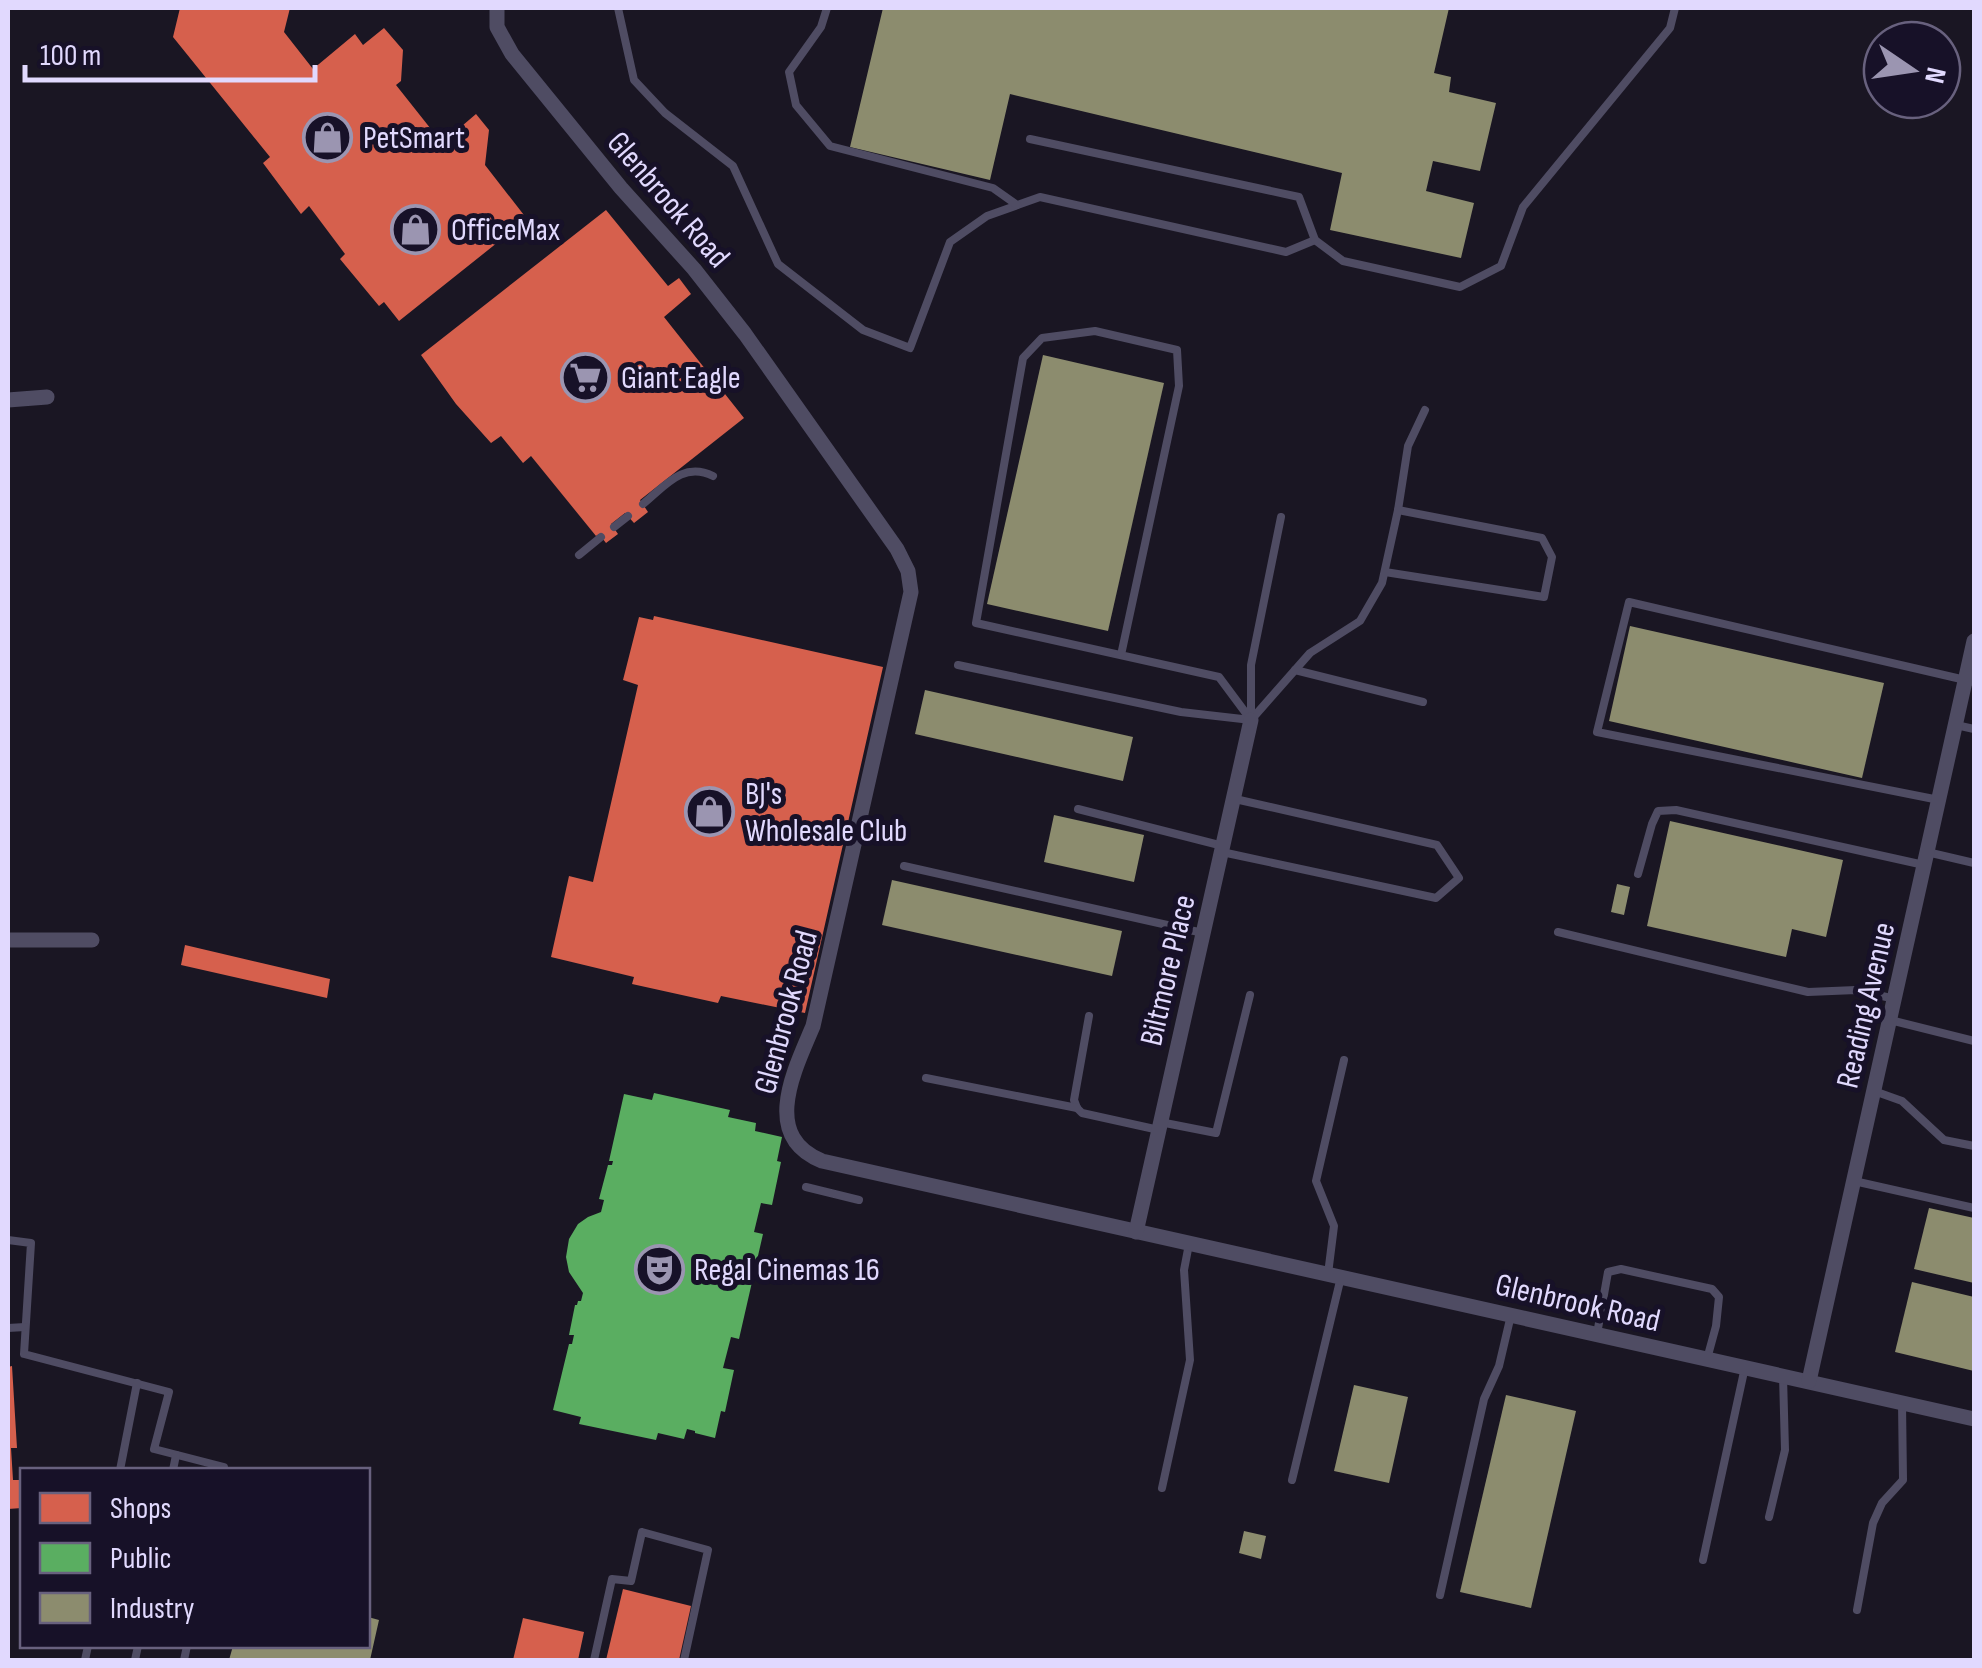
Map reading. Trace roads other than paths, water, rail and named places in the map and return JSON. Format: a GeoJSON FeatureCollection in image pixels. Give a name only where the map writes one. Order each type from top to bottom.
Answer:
{"type":"FeatureCollection","features":[{"type":"Feature","properties":{"kind":"street","name":"Glenbrook Road"},"geometry":{"type":"LineString","coordinates":[[496,8],[498,27],[512,54],[745,334],[897,549],[908,571],[911,592],[813,1026],[791,1076],[786,1110],[791,1136],[806,1152],[822,1161],[1974,1420]]}},
{"type":"Feature","properties":{"kind":"street"},"geometry":{"type":"LineString","coordinates":[[8,400],[46,396]]}},
{"type":"Feature","properties":{"kind":"street","name":"Reading Avenue"},"geometry":{"type":"LineString","coordinates":[[1809,1382],[1956,724],[1970,682],[1974,641]]}},
{"type":"Feature","properties":{"kind":"street","name":"Biltmore Place"},"geometry":{"type":"LineString","coordinates":[[1136,1232],[1252,720]]}},
{"type":"Feature","properties":{"kind":"street"},"geometry":{"type":"LineString","coordinates":[[8,940],[92,940]]}},
{"type":"Feature","properties":{"kind":"lane"},"geometry":{"type":"LineString","coordinates":[[618,8],[634,80],[665,113],[733,166],[778,264],[862,330],[910,348],[950,242],[987,216],[1040,198],[1286,252],[1315,240]]}},
{"type":"Feature","properties":{"kind":"lane"},"geometry":{"type":"LineString","coordinates":[[828,8],[821,27],[788,72],[796,105],[830,146],[993,188],[1017,206]]}},
{"type":"Feature","properties":{"kind":"lane"},"geometry":{"type":"LineString","coordinates":[[1030,139],[1300,197],[1315,240],[1344,261],[1460,286],[1500,266],[1523,207],[1670,28],[1675,8]]}},
{"type":"Feature","properties":{"kind":"lane"},"geometry":{"type":"LineString","coordinates":[[1120,655],[1180,386],[1177,350],[1095,331],[1042,338],[1023,358],[976,622],[1219,678],[1252,720]]}},
{"type":"Feature","properties":{"kind":"lane"},"geometry":{"type":"LineString","coordinates":[[1252,720],[1310,652],[1360,621],[1382,583],[1408,446],[1425,410]]}},
{"type":"Feature","properties":{"kind":"lane"},"geometry":{"type":"LineString","coordinates":[[642,504],[691,470],[713,476]]}},
{"type":"Feature","properties":{"kind":"lane"},"geometry":{"type":"LineString","coordinates":[[1385,572],[1544,597],[1552,558],[1542,538],[1398,510]]}},
{"type":"Feature","properties":{"kind":"lane"},"geometry":{"type":"LineString","coordinates":[[614,528],[628,516]]}},
{"type":"Feature","properties":{"kind":"lane"},"geometry":{"type":"LineString","coordinates":[[1252,720],[1250,664],[1281,517]]}},
{"type":"Feature","properties":{"kind":"lane"},"geometry":{"type":"LineString","coordinates":[[579,555],[602,537]]}},
{"type":"Feature","properties":{"kind":"lane"},"geometry":{"type":"LineString","coordinates":[[1939,800],[1596,732],[1628,602],[1970,682]]}},
{"type":"Feature","properties":{"kind":"lane"},"geometry":{"type":"LineString","coordinates":[[958,666],[1181,712],[1252,720]]}},
{"type":"Feature","properties":{"kind":"lane"},"geometry":{"type":"LineString","coordinates":[[1295,670],[1424,702]]}},
{"type":"Feature","properties":{"kind":"lane"},"geometry":{"type":"LineString","coordinates":[[1956,724],[1974,729]]}},
{"type":"Feature","properties":{"kind":"lane"},"geometry":{"type":"LineString","coordinates":[[1078,809],[1222,849],[1436,898],[1458,878],[1437,846],[1234,799]]}},
{"type":"Feature","properties":{"kind":"lane"},"geometry":{"type":"LineString","coordinates":[[1638,874],[1658,811],[1676,810],[1926,859],[1974,863]]}},
{"type":"Feature","properties":{"kind":"lane"},"geometry":{"type":"LineString","coordinates":[[904,866],[1203,933]]}},
{"type":"Feature","properties":{"kind":"lane"},"geometry":{"type":"LineString","coordinates":[[1558,932],[1808,992],[1856,990],[1894,998]]}},
{"type":"Feature","properties":{"kind":"lane"},"geometry":{"type":"LineString","coordinates":[[1089,1016],[1074,1100],[1082,1113],[1216,1134],[1250,995]]}},
{"type":"Feature","properties":{"kind":"lane"},"geometry":{"type":"LineString","coordinates":[[1890,1020],[1974,1041]]}},
{"type":"Feature","properties":{"kind":"lane"},"geometry":{"type":"LineString","coordinates":[[1292,1480],[1334,1276],[1334,1226],[1316,1182],[1344,1060]]}},
{"type":"Feature","properties":{"kind":"lane"},"geometry":{"type":"LineString","coordinates":[[926,1078],[1077,1108]]}},
{"type":"Feature","properties":{"kind":"lane"},"geometry":{"type":"LineString","coordinates":[[1874,1091],[1902,1102],[1944,1140],[1974,1146]]}},
{"type":"Feature","properties":{"kind":"lane"},"geometry":{"type":"LineString","coordinates":[[1854,1181],[1974,1208]]}},
{"type":"Feature","properties":{"kind":"lane"},"geometry":{"type":"LineString","coordinates":[[806,1187],[859,1200]]}},
{"type":"Feature","properties":{"kind":"lane"},"geometry":{"type":"LineString","coordinates":[[8,1240],[31,1243],[24,1354],[170,1392],[154,1450],[224,1468]]}},
{"type":"Feature","properties":{"kind":"lane"},"geometry":{"type":"LineString","coordinates":[[1162,1488],[1190,1360],[1184,1270],[1189,1244]]}},
{"type":"Feature","properties":{"kind":"lane"},"geometry":{"type":"LineString","coordinates":[[1597,1334],[1608,1272],[1621,1270],[1712,1289],[1719,1297],[1708,1359]]}},
{"type":"Feature","properties":{"kind":"lane"},"geometry":{"type":"LineString","coordinates":[[1440,1594],[1484,1399],[1499,1366],[1511,1315]]}},
{"type":"Feature","properties":{"kind":"lane"},"geometry":{"type":"LineString","coordinates":[[8,1328],[25,1328]]}},
{"type":"Feature","properties":{"kind":"lane"},"geometry":{"type":"LineString","coordinates":[[1703,1560],[1745,1367]]}},
{"type":"Feature","properties":{"kind":"lane"},"geometry":{"type":"LineString","coordinates":[[1769,1517],[1785,1450],[1783,1376]]}},
{"type":"Feature","properties":{"kind":"lane"},"geometry":{"type":"LineString","coordinates":[[120,1468],[138,1384]]}},
{"type":"Feature","properties":{"kind":"lane"},"geometry":{"type":"LineString","coordinates":[[1857,1610],[1873,1523],[1882,1504],[1902,1480],[1902,1403]]}},
{"type":"Feature","properties":{"kind":"lane"},"geometry":{"type":"LineString","coordinates":[[173,1468],[176,1455]]}},
{"type":"Feature","properties":{"kind":"lane"},"geometry":{"type":"LineString","coordinates":[[594,1660],[612,1579],[631,1581],[642,1532],[708,1550],[684,1660]]}},
{"type":"Feature","properties":{"kind":"place","name":"PetSmart"},"geometry":{"type":"Point","coordinates":[328,137]}},
{"type":"Feature","properties":{"kind":"place","name":"OfficeMax"},"geometry":{"type":"Point","coordinates":[416,229]}},
{"type":"Feature","properties":{"kind":"place","name":"Giant Eagle"},"geometry":{"type":"Point","coordinates":[586,377]}},
{"type":"Feature","properties":{"kind":"place","name":"BJ's Wholesale Club"},"geometry":{"type":"Point","coordinates":[710,811]}},
{"type":"Feature","properties":{"kind":"place","name":"Regal Cinemas 16"},"geometry":{"type":"Point","coordinates":[659,1269]}}]}
